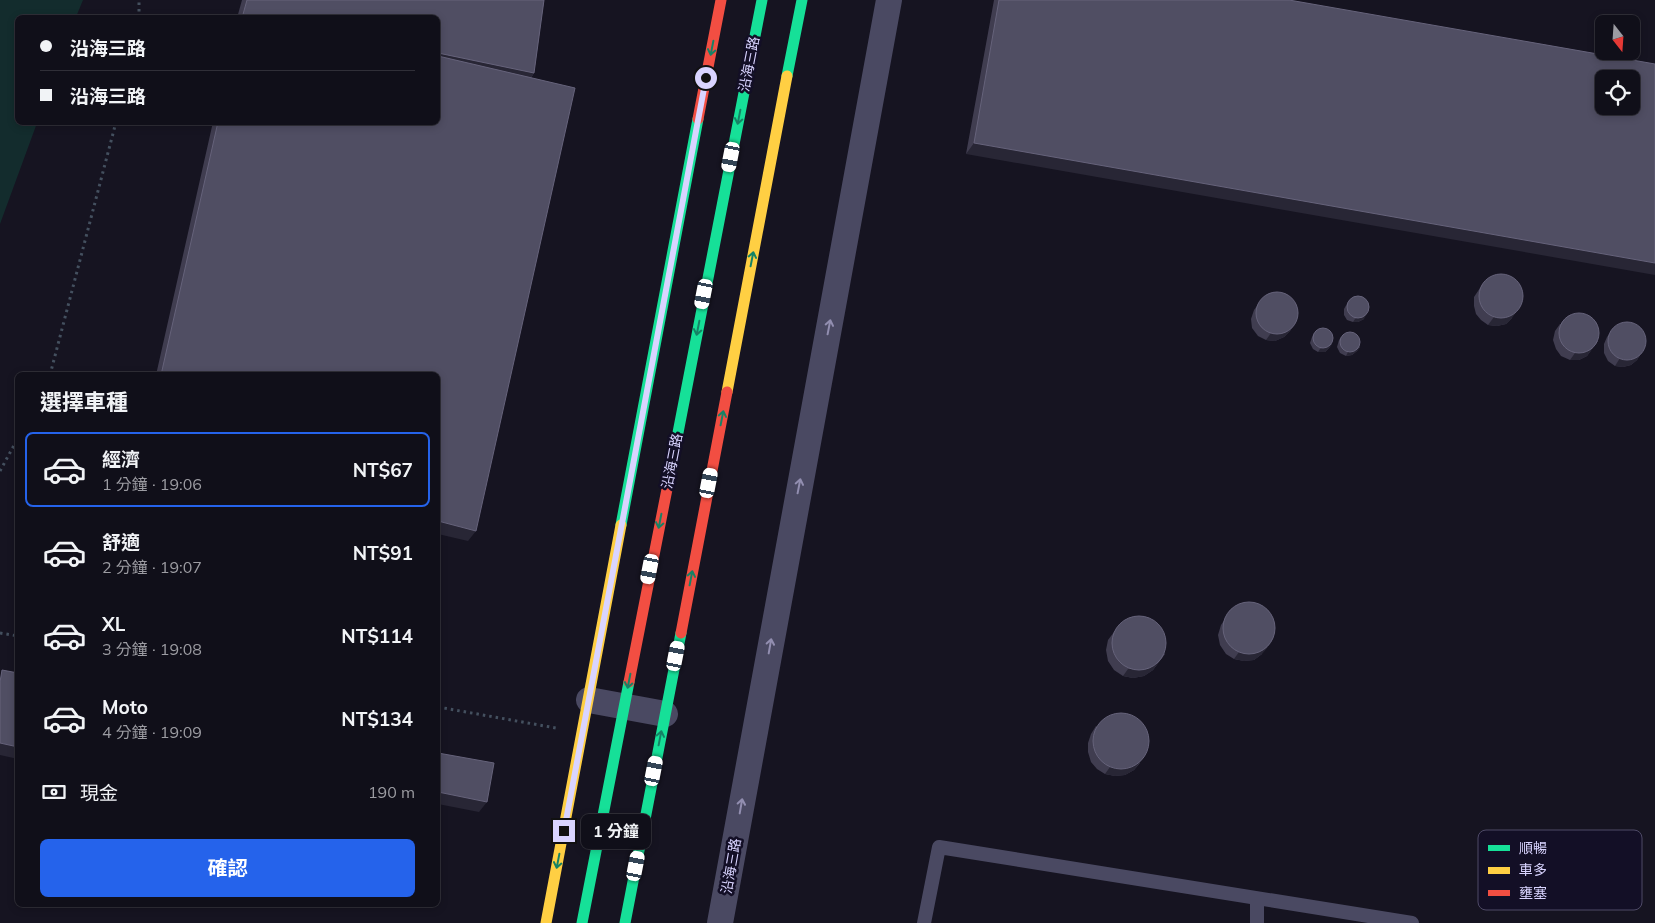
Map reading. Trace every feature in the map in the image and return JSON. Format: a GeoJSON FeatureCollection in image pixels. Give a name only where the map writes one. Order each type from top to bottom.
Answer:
{"type":"FeatureCollection","features":[{"type":"Feature","properties":{"kind":"main road"},"geometry":{"type":"LineString","coordinates":[[546,923],[721,0]]}},
{"type":"Feature","properties":{"kind":"main road","name":"沿海三路"},"geometry":{"type":"LineString","coordinates":[[582,923],[762,0]]}},
{"type":"Feature","properties":{"kind":"main road"},"geometry":{"type":"LineString","coordinates":[[625,923],[802,0]]}},
{"type":"Feature","properties":{"kind":"street","name":"沿海三路"},"geometry":{"type":"LineString","coordinates":[[789,544],[779,505],[856,88],[876,0]]}},
{"type":"Feature","properties":{"kind":"street","name":"沿海三路"},"geometry":{"type":"LineString","coordinates":[[720,923],[889,0]]}},
{"type":"Feature","properties":{"kind":"street"},"geometry":{"type":"LineString","coordinates":[[589,700],[665,714]]}},
{"type":"Feature","properties":{"kind":"lane"},"geometry":{"type":"LineString","coordinates":[[924,923],[939,847],[1412,923]]}},
{"type":"Feature","properties":{"kind":"lane"},"geometry":{"type":"LineString","coordinates":[[1257,899],[1258,923]]}},
{"type":"Feature","properties":{"kind":"path"},"geometry":{"type":"LineString","coordinates":[[139,0],[139,15]]}},
{"type":"Feature","properties":{"kind":"path"},"geometry":{"type":"LineString","coordinates":[[51,372],[115,125]]}},
{"type":"Feature","properties":{"kind":"path"},"geometry":{"type":"LineString","coordinates":[[0,472],[15,444]]}},
{"type":"Feature","properties":{"kind":"path"},"geometry":{"type":"LineString","coordinates":[[0,633],[15,636]]}},
{"type":"Feature","properties":{"kind":"path"},"geometry":{"type":"LineString","coordinates":[[440,707],[556,728],[589,700]]}},
{"type":"Feature","properties":{"kind":"green space"},"geometry":{"type":"Polygon","coordinates":[[[0,0],[83,0],[77,15],[15,15],[15,125],[36,125],[0,224],[0,0]]]}},
{"type":"Feature","properties":{"kind":"building"},"geometry":{"type":"Polygon","coordinates":[[[247,0],[544,0],[534,73],[440,53],[440,15],[243,15],[247,0]]]}},
{"type":"Feature","properties":{"kind":"building"},"geometry":{"type":"Polygon","coordinates":[[[999,0],[1289,0],[1595,54],[1595,60],[1632,60],[1655,64],[1655,263],[974,143],[999,0]]]}},
{"type":"Feature","properties":{"kind":"building"},"geometry":{"type":"Polygon","coordinates":[[[440,56],[575,88],[476,531],[440,522],[440,372],[162,372],[217,125],[440,125],[440,56]]]}},
{"type":"Feature","properties":{"kind":"building"},"geometry":{"type":"Polygon","coordinates":[[[1501,274],[1513,278],[1519,284],[1523,296],[1519,308],[1513,314],[1501,318],[1489,314],[1483,308],[1479,296],[1483,284],[1489,278],[1501,274]]]}},
{"type":"Feature","properties":{"kind":"building"},"geometry":{"type":"Polygon","coordinates":[[[1277,292],[1292,298],[1298,313],[1292,328],[1277,334],[1262,328],[1256,313],[1262,298],[1277,292]]]}},
{"type":"Feature","properties":{"kind":"building"},"geometry":{"type":"Polygon","coordinates":[[[1358,296],[1366,299],[1369,307],[1366,315],[1358,318],[1350,315],[1347,307],[1350,299],[1358,296]]]}},
{"type":"Feature","properties":{"kind":"building"},"geometry":{"type":"Polygon","coordinates":[[[1583,313],[1590,316],[1596,322],[1599,333],[1598,341],[1590,350],[1583,353],[1575,353],[1568,350],[1560,341],[1559,329],[1562,322],[1571,314],[1583,313]]]}},
{"type":"Feature","properties":{"kind":"building"},"geometry":{"type":"Polygon","coordinates":[[[1627,322],[1640,328],[1646,341],[1640,354],[1627,360],[1614,354],[1608,341],[1614,328],[1627,322]]]}},
{"type":"Feature","properties":{"kind":"building"},"geometry":{"type":"Polygon","coordinates":[[[1323,328],[1330,331],[1333,338],[1330,345],[1323,348],[1316,345],[1313,338],[1316,331],[1323,328]]]}},
{"type":"Feature","properties":{"kind":"building"},"geometry":{"type":"Polygon","coordinates":[[[1350,332],[1357,335],[1360,342],[1357,349],[1350,352],[1343,349],[1340,342],[1343,335],[1350,332]]]}},
{"type":"Feature","properties":{"kind":"building"},"geometry":{"type":"Polygon","coordinates":[[[1249,602],[1259,604],[1267,610],[1273,618],[1275,628],[1273,638],[1267,646],[1259,652],[1249,654],[1239,652],[1231,646],[1225,638],[1223,628],[1225,618],[1231,610],[1239,604],[1249,602]]]}},
{"type":"Feature","properties":{"kind":"building"},"geometry":{"type":"Polygon","coordinates":[[[1134,616],[1144,616],[1154,620],[1162,628],[1166,643],[1162,658],[1154,666],[1144,670],[1134,670],[1124,666],[1116,658],[1112,648],[1112,638],[1116,628],[1124,620],[1134,616]]]}},
{"type":"Feature","properties":{"kind":"building"},"geometry":{"type":"Polygon","coordinates":[[[2,670],[15,672],[15,746],[0,743],[0,682],[2,670]]]}},
{"type":"Feature","properties":{"kind":"building"},"geometry":{"type":"Polygon","coordinates":[[[1116,713],[1126,713],[1141,721],[1147,730],[1149,741],[1147,752],[1141,761],[1126,769],[1116,769],[1105,764],[1098,757],[1093,746],[1093,736],[1098,725],[1105,718],[1116,713]]]}},
{"type":"Feature","properties":{"kind":"building"},"geometry":{"type":"Polygon","coordinates":[[[440,753],[494,763],[487,802],[440,792],[440,753]]]}},
{"type":"Feature","properties":{"kind":"traffic: fast"},"geometry":{"type":"LineString","coordinates":[[669,479],[762,0]]}},
{"type":"Feature","properties":{"kind":"traffic: fast"},"geometry":{"type":"LineString","coordinates":[[787,76],[802,0]]}},
{"type":"Feature","properties":{"kind":"traffic: fast"},"geometry":{"type":"LineString","coordinates":[[621,525],[698,119]]}},
{"type":"Feature","properties":{"kind":"traffic: fast"},"geometry":{"type":"LineString","coordinates":[[625,923],[681,633]]}},
{"type":"Feature","properties":{"kind":"traffic: fast"},"geometry":{"type":"LineString","coordinates":[[582,923],[629,682]]}},
{"type":"Feature","properties":{"kind":"traffic: slow"},"geometry":{"type":"LineString","coordinates":[[727,392],[787,76]]}},
{"type":"Feature","properties":{"kind":"traffic: slow"},"geometry":{"type":"LineString","coordinates":[[546,923],[621,525]]}},
{"type":"Feature","properties":{"kind":"traffic: jam"},"geometry":{"type":"LineString","coordinates":[[698,119],[721,0]]}},
{"type":"Feature","properties":{"kind":"traffic: jam"},"geometry":{"type":"LineString","coordinates":[[681,633],[727,392]]}},
{"type":"Feature","properties":{"kind":"traffic: jam"},"geometry":{"type":"LineString","coordinates":[[629,682],[669,479]]}},
{"type":"Feature","properties":{"kind":"route"},"geometry":{"type":"LineString","coordinates":[[564,831],[706,78]]}}]}
